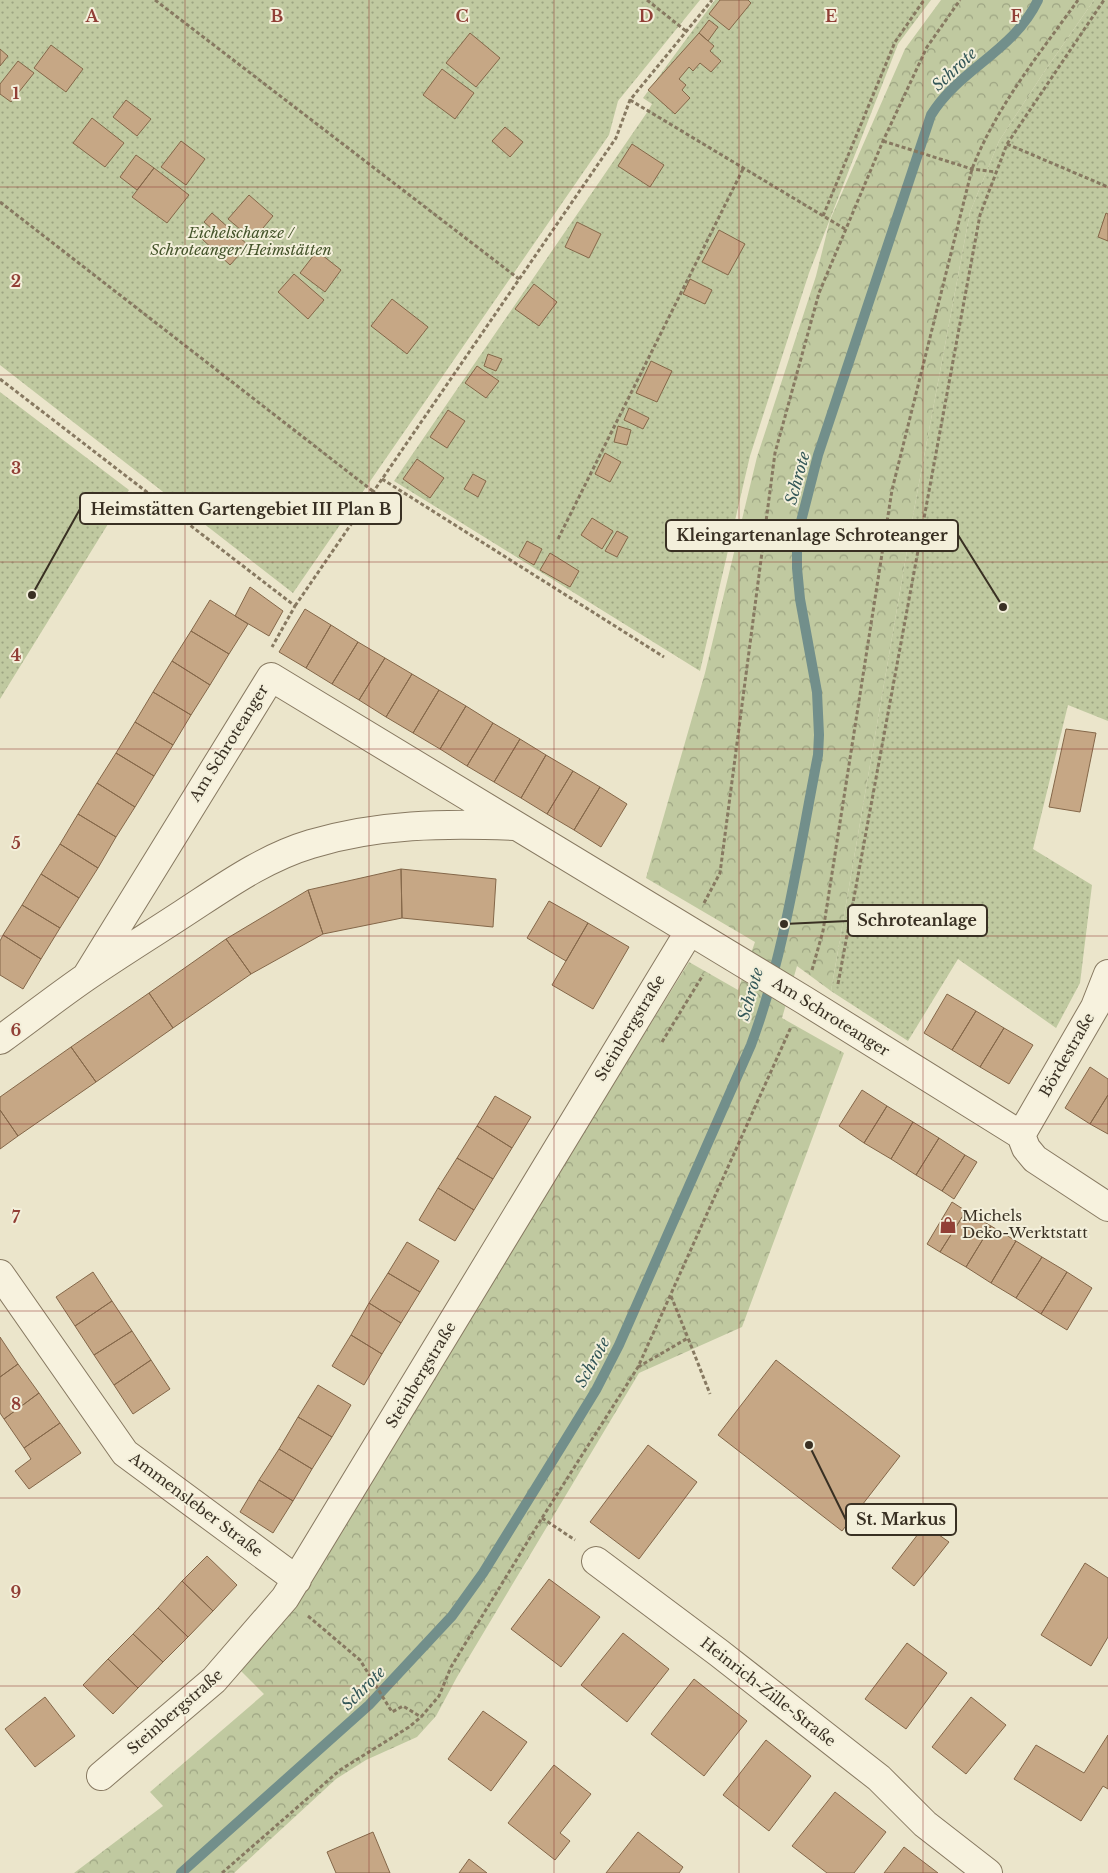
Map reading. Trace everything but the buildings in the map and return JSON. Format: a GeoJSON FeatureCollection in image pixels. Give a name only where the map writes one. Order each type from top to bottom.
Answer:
{"type":"FeatureCollection","features":[{"type":"Feature","properties":{"kind":"street","name":"Am Schroteanger"},"geometry":{"type":"LineString","coordinates":[[86,977],[271,677],[689,932],[799,996],[1021,1135],[1026,1148],[1036,1159],[1108,1207]]}},
{"type":"Feature","properties":{"kind":"street","name":"Am Schroteanger"},"geometry":{"type":"LineString","coordinates":[[0,1040],[86,977],[244,874],[278,857],[308,845],[342,836],[407,826],[464,824],[515,826]]}},
{"type":"Feature","properties":{"kind":"street","name":"Steinbergstraße"},"geometry":{"type":"LineString","coordinates":[[101,1776],[214,1680],[285,1598],[689,932]]}},
{"type":"Feature","properties":{"kind":"street","name":"Bördestraße"},"geometry":{"type":"LineString","coordinates":[[1021,1135],[1095,1007],[1108,974]]}},
{"type":"Feature","properties":{"kind":"street","name":"Ammensleber Straße"},"geometry":{"type":"LineString","coordinates":[[0,1274],[125,1452],[296,1580]]}},
{"type":"Feature","properties":{"kind":"street","name":"Heinrich-Zille-Straße"},"geometry":{"type":"LineString","coordinates":[[596,1560],[879,1778],[925,1824],[988,1873]]}},
{"type":"Feature","properties":{"kind":"path"},"geometry":{"type":"LineString","coordinates":[[155,0],[519,279]]}},
{"type":"Feature","properties":{"kind":"path"},"geometry":{"type":"LineString","coordinates":[[647,0],[686,30]]}},
{"type":"Feature","properties":{"kind":"path"},"geometry":{"type":"LineString","coordinates":[[272,648],[295,606],[616,138],[630,100],[712,0]]}},
{"type":"Feature","properties":{"kind":"path"},"geometry":{"type":"LineString","coordinates":[[823,216],[895,42],[924,0]]}},
{"type":"Feature","properties":{"kind":"path"},"geometry":{"type":"LineString","coordinates":[[689,932],[720,873],[775,453],[819,292],[883,142],[927,47],[960,0]]}},
{"type":"Feature","properties":{"kind":"path"},"geometry":{"type":"LineString","coordinates":[[222,1873],[334,1776],[421,1718],[439,1696],[451,1667],[542,1518],[638,1367],[671,1295],[799,996],[823,931],[892,490],[972,169],[990,130],[1015,89],[1078,0]]}},
{"type":"Feature","properties":{"kind":"path"},"geometry":{"type":"LineString","coordinates":[[838,985],[980,214],[1006,144],[1104,0]]}},
{"type":"Feature","properties":{"kind":"path"},"geometry":{"type":"LineString","coordinates":[[630,100],[845,229]]}},
{"type":"Feature","properties":{"kind":"path"},"geometry":{"type":"LineString","coordinates":[[883,142],[896,144],[972,169],[996,172]]}},
{"type":"Feature","properties":{"kind":"path"},"geometry":{"type":"LineString","coordinates":[[1006,144],[1108,187]]}},
{"type":"Feature","properties":{"kind":"path"},"geometry":{"type":"LineString","coordinates":[[558,539],[743,169]]}},
{"type":"Feature","properties":{"kind":"path"},"geometry":{"type":"LineString","coordinates":[[0,202],[374,492]]}},
{"type":"Feature","properties":{"kind":"path"},"geometry":{"type":"LineString","coordinates":[[0,379],[295,606]]}},
{"type":"Feature","properties":{"kind":"path"},"geometry":{"type":"LineString","coordinates":[[382,479],[664,657]]}},
{"type":"Feature","properties":{"kind":"path"},"geometry":{"type":"LineString","coordinates":[[671,1295],[710,1394]]}},
{"type":"Feature","properties":{"kind":"path"},"geometry":{"type":"LineString","coordinates":[[638,1367],[688,1338]]}},
{"type":"Feature","properties":{"kind":"path"},"geometry":{"type":"LineString","coordinates":[[542,1518],[581,1544],[596,1560]]}},
{"type":"Feature","properties":{"kind":"path"},"geometry":{"type":"LineString","coordinates":[[306,1614],[360,1660],[392,1712],[404,1706],[421,1718]]}},
{"type":"Feature","properties":{"kind":"green space","name":"Eichelschanze / Schroteanger/Heimstätten"},"geometry":{"type":"Polygon","coordinates":[[[0,0],[700,0],[618,101],[609,135],[293,593],[0,365],[0,0]]]}},
{"type":"Feature","properties":{"kind":"green space"},"geometry":{"type":"Polygon","coordinates":[[[715,0],[931,0],[898,44],[809,273],[750,456],[700,671],[394,481],[648,111],[652,104],[643,98],[715,0]]]}},
{"type":"Feature","properties":{"kind":"green space"},"geometry":{"type":"Polygon","coordinates":[[[941,0],[1094,0],[999,141],[970,212],[914,510],[831,991],[797,966],[782,1018],[844,1053],[742,1327],[639,1373],[457,1677],[436,1716],[417,1737],[366,1760],[336,1779],[234,1873],[74,1873],[163,1806],[150,1792],[264,1694],[239,1669],[296,1596],[689,962],[738,990],[755,942],[646,878],[705,673],[757,457],[816,276],[830,220],[905,49],[941,0]]]}},
{"type":"Feature","properties":{"kind":"green space"},"geometry":{"type":"Polygon","coordinates":[[[1094,0],[1108,0],[1108,721],[1068,705],[1033,849],[1092,885],[1080,983],[1056,1028],[958,959],[908,1041],[831,991],[914,510],[970,212],[999,141],[1094,0]]]}},
{"type":"Feature","properties":{"kind":"green space"},"geometry":{"type":"Polygon","coordinates":[[[0,392],[129,490],[0,699],[0,392]]]}},
{"type":"Feature","properties":{"kind":"waterway","name":"Schrote"},"geometry":{"type":"LineString","coordinates":[[181,1873],[369,1705],[452,1616],[483,1573],[566,1439],[596,1390],[619,1345],[751,1045],[763,1010],[782,938],[818,755],[817,692],[800,599],[797,568],[797,537],[818,455],[931,115],[956,85],[1015,33],[1038,0]]}},
{"type":"Feature","properties":{"kind":"place","name":"Heimstätten Gartengebiet III Plan B"},"geometry":{"type":"Point","coordinates":[32,595]}},
{"type":"Feature","properties":{"kind":"place","name":"Kleingartenanlage Schroteanger"},"geometry":{"type":"Point","coordinates":[1003,607]}},
{"type":"Feature","properties":{"kind":"place","name":"Schroteanlage"},"geometry":{"type":"Point","coordinates":[784,924]}},
{"type":"Feature","properties":{"kind":"place","name":"Michels Deko-Werktstatt"},"geometry":{"type":"Point","coordinates":[948,1225]}},
{"type":"Feature","properties":{"kind":"place","name":"St. Markus"},"geometry":{"type":"Point","coordinates":[809,1445]}}]}
